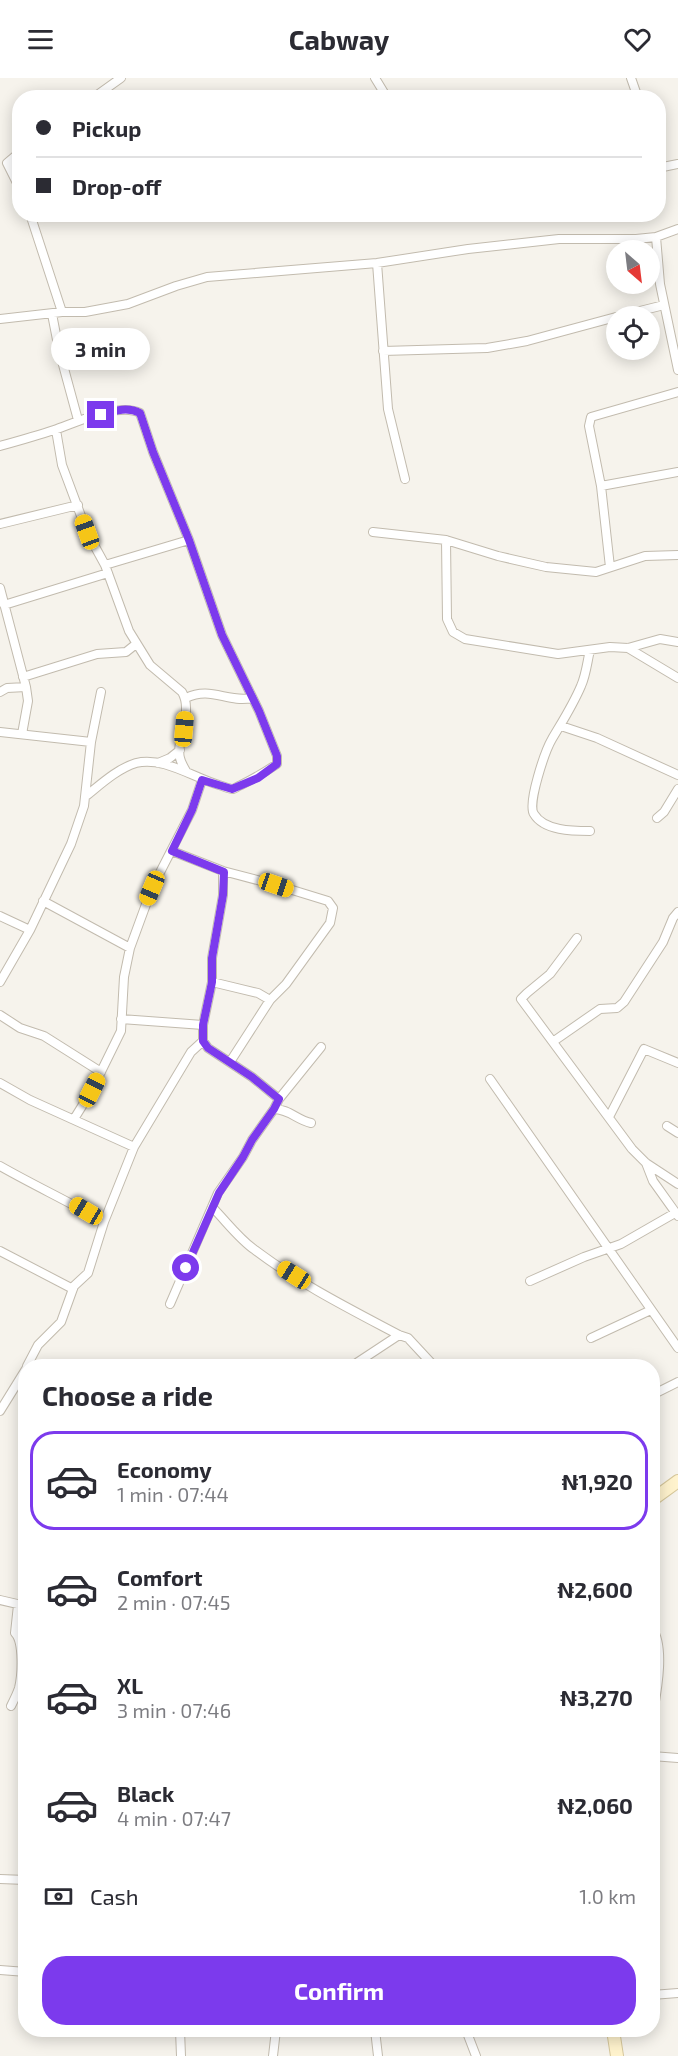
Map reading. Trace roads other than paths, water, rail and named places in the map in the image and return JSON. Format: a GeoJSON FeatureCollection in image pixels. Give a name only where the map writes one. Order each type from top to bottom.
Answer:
{"type":"FeatureCollection","features":[{"type":"Feature","properties":{"kind":"street"},"geometry":{"type":"LineString","coordinates":[[104,90],[121,78]]}},
{"type":"Feature","properties":{"kind":"street"},"geometry":{"type":"LineString","coordinates":[[12,159],[7,163],[12,173]]}},
{"type":"Feature","properties":{"kind":"street"},"geometry":{"type":"LineString","coordinates":[[33,222],[62,312]]}},
{"type":"Feature","properties":{"kind":"street"},"geometry":{"type":"LineString","coordinates":[[0,319],[62,312],[85,312],[128,304],[176,286],[207,278],[377,263],[468,249],[559,239],[656,237],[678,229]]}},
{"type":"Feature","properties":{"kind":"street"},"geometry":{"type":"LineString","coordinates":[[656,237],[660,284],[678,370]]}},
{"type":"Feature","properties":{"kind":"street"},"geometry":{"type":"LineString","coordinates":[[377,263],[388,409],[405,479]]}},
{"type":"Feature","properties":{"kind":"street"},"geometry":{"type":"LineString","coordinates":[[657,306],[664,304]]}},
{"type":"Feature","properties":{"kind":"street"},"geometry":{"type":"LineString","coordinates":[[52,314],[78,420]]}},
{"type":"Feature","properties":{"kind":"street"},"geometry":{"type":"LineString","coordinates":[[382,351],[419,348],[487,348],[527,342],[606,320]]}},
{"type":"Feature","properties":{"kind":"street"},"geometry":{"type":"LineString","coordinates":[[610,567],[601,486],[589,426],[591,417],[678,392]]}},
{"type":"Feature","properties":{"kind":"street"},"geometry":{"type":"LineString","coordinates":[[0,446],[116,410],[133,409],[140,413],[153,452],[189,540],[222,635],[277,756],[277,764],[258,778],[232,789],[202,780],[186,771],[153,762],[134,764],[113,775],[86,796]]}},
{"type":"Feature","properties":{"kind":"street"},"geometry":{"type":"LineString","coordinates":[[56,430],[62,465],[87,532],[106,569],[125,615],[129,631],[150,665],[186,698],[179,757],[186,771]]}},
{"type":"Feature","properties":{"kind":"street"},"geometry":{"type":"LineString","coordinates":[[601,486],[678,472]]}},
{"type":"Feature","properties":{"kind":"street"},"geometry":{"type":"LineString","coordinates":[[0,524],[78,505]]}},
{"type":"Feature","properties":{"kind":"street"},"geometry":{"type":"LineString","coordinates":[[374,532],[446,540],[498,556],[546,567],[596,572],[645,556],[678,555]]}},
{"type":"Feature","properties":{"kind":"street"},"geometry":{"type":"LineString","coordinates":[[4,605],[189,540]]}},
{"type":"Feature","properties":{"kind":"street"},"geometry":{"type":"LineString","coordinates":[[446,540],[447,619],[453,632],[465,639],[548,654],[610,647],[628,648],[660,639],[678,642]]}},
{"type":"Feature","properties":{"kind":"street"},"geometry":{"type":"LineString","coordinates":[[0,588],[26,687],[28,701],[22,734]]}},
{"type":"Feature","properties":{"kind":"street"},"geometry":{"type":"LineString","coordinates":[[23,677],[97,654],[126,652],[136,644]]}},
{"type":"Feature","properties":{"kind":"street"},"geometry":{"type":"LineString","coordinates":[[628,648],[678,678]]}},
{"type":"Feature","properties":{"kind":"street"},"geometry":{"type":"LineString","coordinates":[[590,650],[584,678],[561,726],[551,741],[533,793],[531,808],[538,819],[546,824],[570,831],[590,831]]}},
{"type":"Feature","properties":{"kind":"street"},"geometry":{"type":"LineString","coordinates":[[0,692],[7,687],[26,687]]}},
{"type":"Feature","properties":{"kind":"street"},"geometry":{"type":"LineString","coordinates":[[0,982],[30,930],[71,844],[86,796],[91,742],[101,692]]}},
{"type":"Feature","properties":{"kind":"street"},"geometry":{"type":"LineString","coordinates":[[186,698],[196,693],[207,692],[237,699],[252,698]]}},
{"type":"Feature","properties":{"kind":"street"},"geometry":{"type":"LineString","coordinates":[[561,726],[597,738],[678,775]]}},
{"type":"Feature","properties":{"kind":"street"},"geometry":{"type":"LineString","coordinates":[[0,732],[91,742]]}},
{"type":"Feature","properties":{"kind":"street"},"geometry":{"type":"LineString","coordinates":[[158,763],[170,758],[180,750]]}},
{"type":"Feature","properties":{"kind":"street"},"geometry":{"type":"LineString","coordinates":[[74,1119],[121,1031],[124,977],[130,948],[152,888],[192,810],[202,780]]}},
{"type":"Feature","properties":{"kind":"street"},"geometry":{"type":"LineString","coordinates":[[657,819],[678,789]]}},
{"type":"Feature","properties":{"kind":"street"},"geometry":{"type":"LineString","coordinates":[[172,851],[224,872],[328,901],[333,908],[330,923],[286,984],[270,1000],[230,1062]]}},
{"type":"Feature","properties":{"kind":"street"},"geometry":{"type":"LineString","coordinates":[[224,872],[223,895],[212,958],[212,982],[203,1025],[203,1041],[208,1048],[252,1077],[279,1099]]}},
{"type":"Feature","properties":{"kind":"street"},"geometry":{"type":"LineString","coordinates":[[43,901],[130,948]]}},
{"type":"Feature","properties":{"kind":"street"},"geometry":{"type":"LineString","coordinates":[[554,1041],[600,1009],[617,1008],[624,1002],[663,942],[678,912]]}},
{"type":"Feature","properties":{"kind":"street"},"geometry":{"type":"LineString","coordinates":[[0,916],[30,930]]}},
{"type":"Feature","properties":{"kind":"street"},"geometry":{"type":"LineString","coordinates":[[577,938],[550,974],[521,999],[554,1041],[621,1136],[646,1163],[678,1184]]}},
{"type":"Feature","properties":{"kind":"street"},"geometry":{"type":"LineString","coordinates":[[212,982],[258,993],[270,1000]]}},
{"type":"Feature","properties":{"kind":"street"},"geometry":{"type":"LineString","coordinates":[[0,1016],[20,1028],[44,1036],[101,1072]]}},
{"type":"Feature","properties":{"kind":"street"},"geometry":{"type":"LineString","coordinates":[[121,1019],[203,1025]]}},
{"type":"Feature","properties":{"kind":"street"},"geometry":{"type":"LineString","coordinates":[[30,1359],[38,1344],[61,1322],[74,1286],[87,1273],[104,1222],[134,1147],[191,1052],[203,1041]]}},
{"type":"Feature","properties":{"kind":"street"},"geometry":{"type":"LineString","coordinates":[[170,1304],[219,1193],[279,1099],[321,1047]]}},
{"type":"Feature","properties":{"kind":"street"},"geometry":{"type":"LineString","coordinates":[[609,1117],[644,1049],[678,1064]]}},
{"type":"Feature","properties":{"kind":"street"},"geometry":{"type":"LineString","coordinates":[[490,1079],[678,1348]]}},
{"type":"Feature","properties":{"kind":"street"},"geometry":{"type":"LineString","coordinates":[[0,1083],[30,1100],[134,1147]]}},
{"type":"Feature","properties":{"kind":"street"},"geometry":{"type":"LineString","coordinates":[[274,1109],[287,1110],[299,1119],[311,1123]]}},
{"type":"Feature","properties":{"kind":"street"},"geometry":{"type":"LineString","coordinates":[[668,1126],[678,1133]]}},
{"type":"Feature","properties":{"kind":"street"},"geometry":{"type":"LineString","coordinates":[[530,1281],[584,1257],[621,1244],[677,1215],[653,1181],[646,1163]]}},
{"type":"Feature","properties":{"kind":"street"},"geometry":{"type":"LineString","coordinates":[[0,1166],[33,1185],[68,1200],[104,1222]]}},
{"type":"Feature","properties":{"kind":"street"},"geometry":{"type":"LineString","coordinates":[[212,1207],[253,1249],[330,1299],[345,1304],[408,1338],[428,1359]]}},
{"type":"Feature","properties":{"kind":"street"},"geometry":{"type":"LineString","coordinates":[[0,1251],[73,1289]]}},
{"type":"Feature","properties":{"kind":"street"},"geometry":{"type":"LineString","coordinates":[[591,1338],[651,1310]]}},
{"type":"Feature","properties":{"kind":"street"},"geometry":{"type":"LineString","coordinates":[[363,1359],[399,1335]]}},
{"type":"Feature","properties":{"kind":"street"},"geometry":{"type":"LineString","coordinates":[[0,1411],[18,1381]]}},
{"type":"Feature","properties":{"kind":"street"},"geometry":{"type":"LineString","coordinates":[[660,1391],[678,1382]]}},
{"type":"Feature","properties":{"kind":"street"},"geometry":{"type":"LineString","coordinates":[[660,1494],[678,1481]]}},
{"type":"Feature","properties":{"kind":"street"},"geometry":{"type":"LineString","coordinates":[[0,1600],[18,1605]]}},
{"type":"Feature","properties":{"kind":"street"},"geometry":{"type":"LineString","coordinates":[[18,1621],[15,1633],[18,1635]]}},
{"type":"Feature","properties":{"kind":"street"},"geometry":{"type":"LineString","coordinates":[[11,1706],[18,1690]]}},
{"type":"Feature","properties":{"kind":"street"},"geometry":{"type":"LineString","coordinates":[[660,1757],[678,1758]]}},
{"type":"Feature","properties":{"kind":"street"},"geometry":{"type":"LineString","coordinates":[[0,1879],[18,1880]]}},
{"type":"Feature","properties":{"kind":"street"},"geometry":{"type":"LineString","coordinates":[[0,1970],[18,1971]]}},
{"type":"Feature","properties":{"kind":"street"},"geometry":{"type":"LineString","coordinates":[[660,1994],[678,1993]]}},
{"type":"Feature","properties":{"kind":"street"},"geometry":{"type":"LineString","coordinates":[[180,2037],[181,2056]]}},
{"type":"Feature","properties":{"kind":"street"},"geometry":{"type":"LineString","coordinates":[[273,2056],[275,2037]]}},
{"type":"Feature","properties":{"kind":"street"},"geometry":{"type":"LineString","coordinates":[[376,2037],[378,2056]]}},
{"type":"Feature","properties":{"kind":"street"},"geometry":{"type":"LineString","coordinates":[[469,2037],[476,2056]]}},
{"type":"Feature","properties":{"kind":"street"},"geometry":{"type":"LineString","coordinates":[[614,2037],[617,2056]]}}]}
